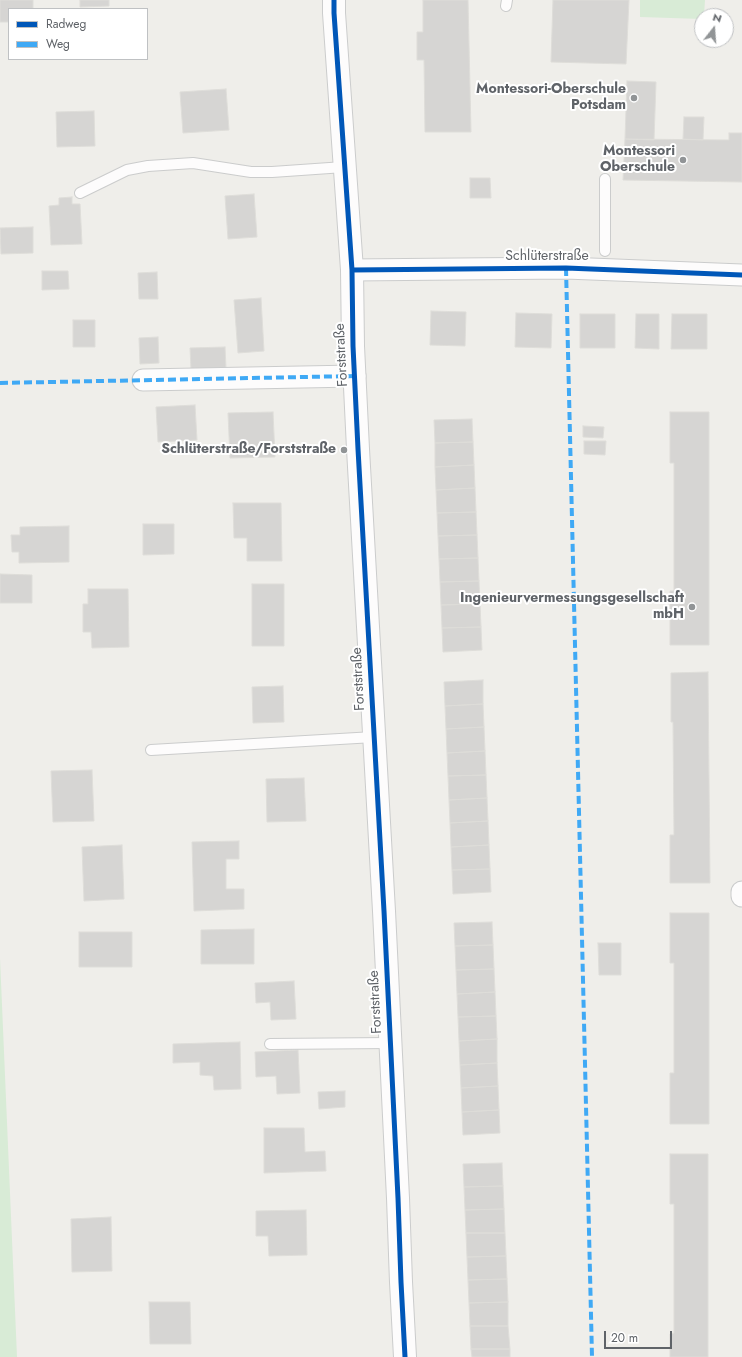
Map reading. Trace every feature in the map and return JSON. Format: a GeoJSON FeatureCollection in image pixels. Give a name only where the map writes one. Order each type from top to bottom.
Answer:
{"type":"FeatureCollection","features":[{"type":"Feature","properties":{"kind":"street","name":"Forststraße"},"geometry":{"type":"LineString","coordinates":[[334,0],[352,270],[353,346],[356,376],[358,449],[390,1043],[405,1357]]}},
{"type":"Feature","properties":{"kind":"street","name":"Schlüterstraße"},"geometry":{"type":"LineString","coordinates":[[352,270],[566,268],[742,275]]}},
{"type":"Feature","properties":{"kind":"street","name":"Forststraße"},"geometry":{"type":"LineString","coordinates":[[143,380],[356,376]]}},
{"type":"Feature","properties":{"kind":"lane"},"geometry":{"type":"LineString","coordinates":[[80,193],[127,170],[148,166],[193,163],[258,172],[344,167]]}},
{"type":"Feature","properties":{"kind":"lane"},"geometry":{"type":"LineString","coordinates":[[605,179],[605,251]]}},
{"type":"Feature","properties":{"kind":"lane"},"geometry":{"type":"LineString","coordinates":[[151,750],[374,737]]}},
{"type":"Feature","properties":{"kind":"lane"},"geometry":{"type":"LineString","coordinates":[[270,1044],[390,1043]]}},
{"type":"Feature","properties":{"kind":"green space"},"geometry":{"type":"Polygon","coordinates":[[[640,0],[705,0],[704,8],[694,8],[694,19],[640,17],[640,0]]]}},
{"type":"Feature","properties":{"kind":"green space"},"geometry":{"type":"Polygon","coordinates":[[[0,958],[17,1357],[0,1357],[0,958]]]}},
{"type":"Feature","properties":{"kind":"building"},"geometry":{"type":"Polygon","coordinates":[[[0,0],[33,0],[33,8],[8,8],[8,22],[0,22],[0,0]]]}},
{"type":"Feature","properties":{"kind":"building"},"geometry":{"type":"Polygon","coordinates":[[[80,0],[109,0],[109,6],[80,7],[80,0]]]}},
{"type":"Feature","properties":{"kind":"building"},"geometry":{"type":"Polygon","coordinates":[[[423,0],[468,0],[471,132],[425,132],[424,60],[417,60],[417,32],[423,32],[423,0]]]}},
{"type":"Feature","properties":{"kind":"building"},"geometry":{"type":"Polygon","coordinates":[[[553,0],[629,0],[626,64],[551,62],[553,0]]]}},
{"type":"Feature","properties":{"kind":"building"},"geometry":{"type":"Polygon","coordinates":[[[627,81],[656,82],[654,140],[625,139],[627,81]]]}},
{"type":"Feature","properties":{"kind":"building"},"geometry":{"type":"Polygon","coordinates":[[[226,89],[229,130],[183,133],[180,92],[226,89]]]}},
{"type":"Feature","properties":{"kind":"building"},"geometry":{"type":"Polygon","coordinates":[[[94,111],[95,146],[57,147],[56,112],[94,111]]]}},
{"type":"Feature","properties":{"kind":"building"},"geometry":{"type":"Polygon","coordinates":[[[684,117],[704,117],[703,140],[683,139],[684,117]]]}},
{"type":"Feature","properties":{"kind":"building","name":"Montessori Oberschule"},"geometry":{"type":"Polygon","coordinates":[[[729,133],[742,133],[742,182],[623,180],[625,139],[729,140],[729,133]]]}},
{"type":"Feature","properties":{"kind":"building"},"geometry":{"type":"Polygon","coordinates":[[[470,178],[490,178],[491,198],[470,198],[470,178]]]}},
{"type":"Feature","properties":{"kind":"building"},"geometry":{"type":"Polygon","coordinates":[[[254,194],[257,237],[228,239],[225,196],[254,194]]]}},
{"type":"Feature","properties":{"kind":"building"},"geometry":{"type":"Polygon","coordinates":[[[72,197],[72,204],[80,204],[82,244],[51,245],[49,206],[59,205],[59,198],[72,197]]]}},
{"type":"Feature","properties":{"kind":"building"},"geometry":{"type":"Polygon","coordinates":[[[33,227],[33,253],[1,254],[0,228],[33,227]]]}},
{"type":"Feature","properties":{"kind":"building"},"geometry":{"type":"Polygon","coordinates":[[[42,271],[68,271],[69,289],[42,290],[42,271]]]}},
{"type":"Feature","properties":{"kind":"building"},"geometry":{"type":"Polygon","coordinates":[[[157,272],[158,299],[139,299],[138,273],[157,272]]]}},
{"type":"Feature","properties":{"kind":"building"},"geometry":{"type":"Polygon","coordinates":[[[261,298],[264,351],[238,353],[234,300],[261,298]]]}},
{"type":"Feature","properties":{"kind":"building"},"geometry":{"type":"Polygon","coordinates":[[[431,311],[466,312],[465,346],[430,345],[431,311]]]}},
{"type":"Feature","properties":{"kind":"building"},"geometry":{"type":"Polygon","coordinates":[[[516,313],[552,314],[551,348],[515,347],[516,313]]]}},
{"type":"Feature","properties":{"kind":"building"},"geometry":{"type":"Polygon","coordinates":[[[580,314],[615,314],[615,348],[580,348],[580,314]]]}},
{"type":"Feature","properties":{"kind":"building"},"geometry":{"type":"Polygon","coordinates":[[[636,314],[659,314],[659,349],[635,348],[636,314]]]}},
{"type":"Feature","properties":{"kind":"building"},"geometry":{"type":"Polygon","coordinates":[[[672,314],[707,314],[707,349],[671,349],[672,314]]]}},
{"type":"Feature","properties":{"kind":"building"},"geometry":{"type":"Polygon","coordinates":[[[73,320],[95,320],[95,347],[73,347],[73,320]]]}},
{"type":"Feature","properties":{"kind":"building"},"geometry":{"type":"Polygon","coordinates":[[[158,337],[159,363],[140,364],[139,338],[158,337]]]}},
{"type":"Feature","properties":{"kind":"building"},"geometry":{"type":"Polygon","coordinates":[[[225,347],[226,368],[191,369],[190,348],[225,347]]]}},
{"type":"Feature","properties":{"kind":"building"},"geometry":{"type":"Polygon","coordinates":[[[195,405],[197,440],[158,442],[156,407],[195,405]]]}},
{"type":"Feature","properties":{"kind":"building"},"geometry":{"type":"Polygon","coordinates":[[[273,412],[275,457],[230,458],[228,413],[273,412]]]}},
{"type":"Feature","properties":{"kind":"building"},"geometry":{"type":"Polygon","coordinates":[[[670,412],[709,412],[709,645],[670,645],[670,591],[674,591],[674,463],[670,463],[670,412]]]}},
{"type":"Feature","properties":{"kind":"building"},"geometry":{"type":"Polygon","coordinates":[[[472,419],[473,442],[435,443],[434,420],[472,419]]]}},
{"type":"Feature","properties":{"kind":"building"},"geometry":{"type":"Polygon","coordinates":[[[583,426],[604,427],[603,438],[583,437],[583,426]]]}},
{"type":"Feature","properties":{"kind":"building"},"geometry":{"type":"Polygon","coordinates":[[[584,441],[606,441],[605,455],[584,454],[584,441]]]}},
{"type":"Feature","properties":{"kind":"building"},"geometry":{"type":"Polygon","coordinates":[[[473,442],[474,465],[435,467],[435,443],[473,442]]]}},
{"type":"Feature","properties":{"kind":"building"},"geometry":{"type":"Polygon","coordinates":[[[474,465],[475,488],[436,490],[435,467],[474,465]]]}},
{"type":"Feature","properties":{"kind":"building"},"geometry":{"type":"Polygon","coordinates":[[[475,488],[476,512],[437,513],[436,490],[475,488]]]}},
{"type":"Feature","properties":{"kind":"building"},"geometry":{"type":"Polygon","coordinates":[[[233,503],[281,503],[282,561],[247,561],[247,538],[234,538],[233,503]]]}},
{"type":"Feature","properties":{"kind":"building"},"geometry":{"type":"Polygon","coordinates":[[[476,512],[477,535],[438,536],[437,513],[476,512]]]}},
{"type":"Feature","properties":{"kind":"building"},"geometry":{"type":"Polygon","coordinates":[[[143,524],[174,524],[174,554],[143,555],[143,524]]]}},
{"type":"Feature","properties":{"kind":"building"},"geometry":{"type":"Polygon","coordinates":[[[69,526],[69,562],[19,563],[19,552],[12,552],[11,535],[20,535],[20,527],[69,526]]]}},
{"type":"Feature","properties":{"kind":"building"},"geometry":{"type":"Polygon","coordinates":[[[477,535],[478,558],[439,559],[438,536],[477,535]]]}},
{"type":"Feature","properties":{"kind":"building"},"geometry":{"type":"Polygon","coordinates":[[[478,558],[479,581],[440,582],[439,559],[478,558]]]}},
{"type":"Feature","properties":{"kind":"building"},"geometry":{"type":"Polygon","coordinates":[[[0,574],[32,575],[32,603],[0,603],[0,574]]]}},
{"type":"Feature","properties":{"kind":"building"},"geometry":{"type":"Polygon","coordinates":[[[479,581],[480,604],[441,605],[440,582],[479,581]]]}},
{"type":"Feature","properties":{"kind":"building"},"geometry":{"type":"Polygon","coordinates":[[[252,584],[284,584],[284,646],[252,646],[252,584]]]}},
{"type":"Feature","properties":{"kind":"building"},"geometry":{"type":"Polygon","coordinates":[[[88,589],[128,589],[129,647],[92,648],[91,632],[83,632],[83,604],[88,604],[88,589]]]}},
{"type":"Feature","properties":{"kind":"building"},"geometry":{"type":"Polygon","coordinates":[[[480,604],[481,627],[442,628],[441,605],[480,604]]]}},
{"type":"Feature","properties":{"kind":"building"},"geometry":{"type":"Polygon","coordinates":[[[481,627],[482,650],[443,652],[442,628],[481,627]]]}},
{"type":"Feature","properties":{"kind":"building"},"geometry":{"type":"Polygon","coordinates":[[[708,672],[710,883],[670,883],[670,835],[674,835],[671,673],[708,672]]]}},
{"type":"Feature","properties":{"kind":"building"},"geometry":{"type":"Polygon","coordinates":[[[483,680],[483,704],[445,706],[444,682],[483,680]]]}},
{"type":"Feature","properties":{"kind":"building"},"geometry":{"type":"Polygon","coordinates":[[[283,686],[284,722],[253,723],[252,687],[283,686]]]}},
{"type":"Feature","properties":{"kind":"building"},"geometry":{"type":"Polygon","coordinates":[[[483,704],[484,727],[446,729],[445,706],[483,704]]]}},
{"type":"Feature","properties":{"kind":"building"},"geometry":{"type":"Polygon","coordinates":[[[484,727],[485,751],[447,753],[446,729],[484,727]]]}},
{"type":"Feature","properties":{"kind":"building"},"geometry":{"type":"Polygon","coordinates":[[[485,751],[486,775],[448,776],[447,753],[485,751]]]}},
{"type":"Feature","properties":{"kind":"building"},"geometry":{"type":"Polygon","coordinates":[[[92,770],[94,821],[53,822],[51,771],[92,770]]]}},
{"type":"Feature","properties":{"kind":"building"},"geometry":{"type":"Polygon","coordinates":[[[486,775],[487,798],[449,800],[448,776],[486,775]]]}},
{"type":"Feature","properties":{"kind":"building"},"geometry":{"type":"Polygon","coordinates":[[[304,778],[306,821],[267,822],[266,779],[304,778]]]}},
{"type":"Feature","properties":{"kind":"building"},"geometry":{"type":"Polygon","coordinates":[[[487,798],[488,821],[450,823],[449,800],[487,798]]]}},
{"type":"Feature","properties":{"kind":"building"},"geometry":{"type":"Polygon","coordinates":[[[488,821],[489,845],[451,847],[450,823],[488,821]]]}},
{"type":"Feature","properties":{"kind":"building"},"geometry":{"type":"Polygon","coordinates":[[[239,841],[239,859],[226,859],[226,889],[244,889],[244,909],[194,911],[192,842],[239,841]]]}},
{"type":"Feature","properties":{"kind":"building"},"geometry":{"type":"Polygon","coordinates":[[[122,845],[124,899],[84,901],[82,847],[122,845]]]}},
{"type":"Feature","properties":{"kind":"building"},"geometry":{"type":"Polygon","coordinates":[[[489,845],[490,869],[452,870],[451,847],[489,845]]]}},
{"type":"Feature","properties":{"kind":"building"},"geometry":{"type":"Polygon","coordinates":[[[490,869],[491,892],[453,894],[452,870],[490,869]]]}},
{"type":"Feature","properties":{"kind":"building"},"geometry":{"type":"Polygon","coordinates":[[[670,913],[709,913],[709,1124],[670,1124],[670,1073],[674,1073],[674,963],[670,963],[670,913]]]}},
{"type":"Feature","properties":{"kind":"building"},"geometry":{"type":"Polygon","coordinates":[[[492,922],[493,945],[455,946],[454,923],[492,922]]]}},
{"type":"Feature","properties":{"kind":"building"},"geometry":{"type":"Polygon","coordinates":[[[254,929],[254,964],[201,964],[201,930],[254,929]]]}},
{"type":"Feature","properties":{"kind":"building"},"geometry":{"type":"Polygon","coordinates":[[[79,932],[132,932],[132,967],[79,967],[79,932]]]}},
{"type":"Feature","properties":{"kind":"building"},"geometry":{"type":"Polygon","coordinates":[[[598,943],[621,943],[621,975],[599,975],[598,943]]]}},
{"type":"Feature","properties":{"kind":"building"},"geometry":{"type":"Polygon","coordinates":[[[493,945],[494,969],[456,970],[455,946],[493,945]]]}},
{"type":"Feature","properties":{"kind":"building"},"geometry":{"type":"Polygon","coordinates":[[[494,969],[495,992],[457,994],[456,970],[494,969]]]}},
{"type":"Feature","properties":{"kind":"building"},"geometry":{"type":"Polygon","coordinates":[[[294,981],[296,1019],[271,1020],[270,1002],[256,1003],[255,983],[294,981]]]}},
{"type":"Feature","properties":{"kind":"building"},"geometry":{"type":"Polygon","coordinates":[[[495,992],[496,1016],[458,1017],[457,994],[495,992]]]}},
{"type":"Feature","properties":{"kind":"building"},"geometry":{"type":"Polygon","coordinates":[[[496,1016],[497,1039],[459,1041],[458,1017],[496,1016]]]}},
{"type":"Feature","properties":{"kind":"building"},"geometry":{"type":"Polygon","coordinates":[[[497,1039],[497,1063],[460,1065],[459,1041],[497,1039]]]}},
{"type":"Feature","properties":{"kind":"building"},"geometry":{"type":"Polygon","coordinates":[[[240,1042],[241,1089],[214,1090],[213,1076],[200,1075],[200,1062],[173,1063],[173,1044],[240,1042]]]}},
{"type":"Feature","properties":{"kind":"building"},"geometry":{"type":"Polygon","coordinates":[[[298,1050],[300,1093],[277,1094],[276,1076],[256,1077],[255,1052],[298,1050]]]}},
{"type":"Feature","properties":{"kind":"building"},"geometry":{"type":"Polygon","coordinates":[[[497,1063],[498,1086],[461,1088],[460,1065],[497,1063]]]}},
{"type":"Feature","properties":{"kind":"building"},"geometry":{"type":"Polygon","coordinates":[[[498,1086],[499,1110],[462,1112],[461,1088],[498,1086]]]}},
{"type":"Feature","properties":{"kind":"building"},"geometry":{"type":"Polygon","coordinates":[[[345,1091],[345,1107],[319,1109],[318,1092],[345,1091]]]}},
{"type":"Feature","properties":{"kind":"building"},"geometry":{"type":"Polygon","coordinates":[[[499,1110],[500,1133],[463,1135],[462,1112],[499,1110]]]}},
{"type":"Feature","properties":{"kind":"building"},"geometry":{"type":"Polygon","coordinates":[[[264,1128],[304,1128],[305,1152],[325,1151],[326,1171],[264,1173],[264,1128]]]}},
{"type":"Feature","properties":{"kind":"building"},"geometry":{"type":"Polygon","coordinates":[[[670,1154],[708,1154],[708,1357],[670,1357],[670,1334],[674,1333],[674,1204],[670,1204],[670,1154]]]}},
{"type":"Feature","properties":{"kind":"building"},"geometry":{"type":"Polygon","coordinates":[[[502,1163],[503,1186],[464,1187],[463,1164],[502,1163]]]}},
{"type":"Feature","properties":{"kind":"building"},"geometry":{"type":"Polygon","coordinates":[[[503,1186],[504,1209],[465,1210],[464,1187],[503,1186]]]}},
{"type":"Feature","properties":{"kind":"building"},"geometry":{"type":"Polygon","coordinates":[[[504,1209],[505,1233],[466,1233],[465,1210],[504,1209]]]}},
{"type":"Feature","properties":{"kind":"building"},"geometry":{"type":"Polygon","coordinates":[[[306,1210],[307,1255],[269,1256],[268,1236],[256,1236],[256,1211],[306,1210]]]}},
{"type":"Feature","properties":{"kind":"building"},"geometry":{"type":"Polygon","coordinates":[[[111,1217],[112,1271],[72,1272],[71,1219],[111,1217]]]}},
{"type":"Feature","properties":{"kind":"building"},"geometry":{"type":"Polygon","coordinates":[[[466,1233],[505,1233],[506,1256],[467,1257],[466,1233]]]}},
{"type":"Feature","properties":{"kind":"building"},"geometry":{"type":"Polygon","coordinates":[[[506,1256],[507,1279],[468,1280],[467,1257],[506,1256]]]}},
{"type":"Feature","properties":{"kind":"building"},"geometry":{"type":"Polygon","coordinates":[[[507,1279],[508,1302],[469,1303],[468,1280],[507,1279]]]}},
{"type":"Feature","properties":{"kind":"building"},"geometry":{"type":"Polygon","coordinates":[[[149,1302],[190,1302],[191,1344],[150,1344],[149,1302]]]}},
{"type":"Feature","properties":{"kind":"building"},"geometry":{"type":"Polygon","coordinates":[[[508,1302],[508,1326],[470,1326],[469,1303],[508,1302]]]}},
{"type":"Feature","properties":{"kind":"building"},"geometry":{"type":"Polygon","coordinates":[[[470,1326],[508,1326],[510,1349],[471,1349],[470,1326]]]}},
{"type":"Feature","properties":{"kind":"building"},"geometry":{"type":"Polygon","coordinates":[[[471,1349],[510,1349],[510,1357],[472,1357],[471,1349]]]}},
{"type":"Feature","properties":{"kind":"marked path"},"geometry":{"type":"LineString","coordinates":[[566,268],[592,1357]]}},
{"type":"Feature","properties":{"kind":"marked path"},"geometry":{"type":"LineString","coordinates":[[0,383],[355,376]]}},
{"type":"Feature","properties":{"kind":"cycle path"},"geometry":{"type":"LineString","coordinates":[[334,0],[352,270],[353,346],[358,449],[384,911],[405,1357]]}},
{"type":"Feature","properties":{"kind":"cycle path"},"geometry":{"type":"LineString","coordinates":[[352,270],[566,268],[742,275]]}},
{"type":"Feature","properties":{"kind":"place","name":"Montessori-Oberschule Potsdam"},"geometry":{"type":"Point","coordinates":[634,98]}},
{"type":"Feature","properties":{"kind":"place","name":"Montessori Oberschule"},"geometry":{"type":"Point","coordinates":[683,160]}},
{"type":"Feature","properties":{"kind":"place","name":"Schlüterstraße/Forststraße"},"geometry":{"type":"Point","coordinates":[344,450]}},
{"type":"Feature","properties":{"kind":"place","name":"Ingenieurvermessungsgesellschaft mbH"},"geometry":{"type":"Point","coordinates":[692,607]}}]}
